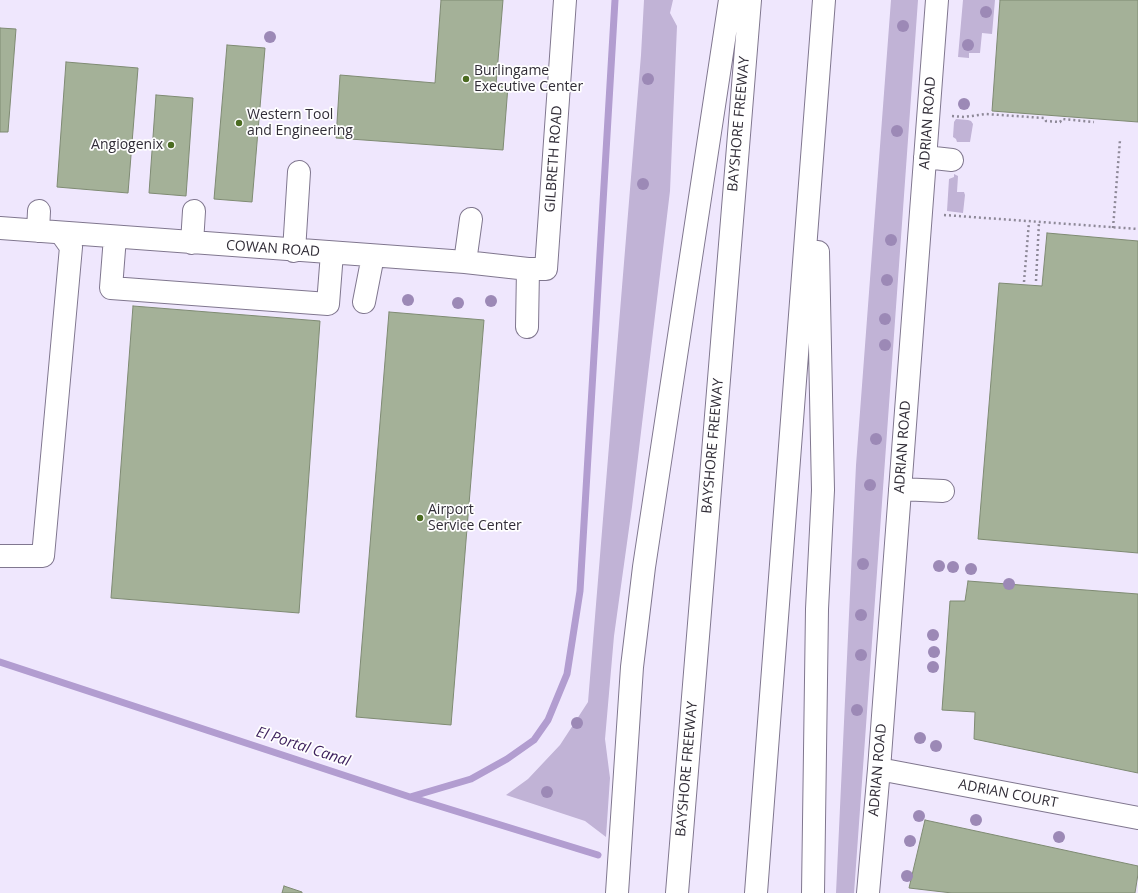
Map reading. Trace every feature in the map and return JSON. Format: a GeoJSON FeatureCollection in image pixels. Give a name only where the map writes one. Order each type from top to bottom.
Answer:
{"type":"FeatureCollection","features":[{"type":"Feature","properties":{"kind":"main road","name":"GILBRETH ROAD"},"geometry":{"type":"LineString","coordinates":[[526,327],[537,269],[565,0]]}},
{"type":"Feature","properties":{"kind":"main road"},"geometry":{"type":"LineString","coordinates":[[617,893],[632,667],[644,567],[730,0]]}},
{"type":"Feature","properties":{"kind":"main road","name":"BAYSHORE FREEWAY"},"geometry":{"type":"LineString","coordinates":[[677,893],[750,0]]}},
{"type":"Feature","properties":{"kind":"main road"},"geometry":{"type":"LineString","coordinates":[[756,893],[824,0]]}},
{"type":"Feature","properties":{"kind":"main road","name":"ADRIAN ROAD"},"geometry":{"type":"LineString","coordinates":[[873,891],[878,770],[937,0]]}},
{"type":"Feature","properties":{"kind":"main road"},"geometry":{"type":"LineString","coordinates":[[813,893],[817,609],[823,490],[815,125]]}},
{"type":"Feature","properties":{"kind":"main road"},"geometry":{"type":"LineString","coordinates":[[925,157],[952,160]]}},
{"type":"Feature","properties":{"kind":"main road"},"geometry":{"type":"LineString","coordinates":[[294,250],[299,172]]}},
{"type":"Feature","properties":{"kind":"main road"},"geometry":{"type":"LineString","coordinates":[[192,243],[194,211]]}},
{"type":"Feature","properties":{"kind":"main road"},"geometry":{"type":"LineString","coordinates":[[465,262],[471,219]]}},
{"type":"Feature","properties":{"kind":"main road","name":"COWAN ROAD"},"geometry":{"type":"LineString","coordinates":[[0,228],[39,221],[61,233],[465,262],[537,269]]}},
{"type":"Feature","properties":{"kind":"main road"},"geometry":{"type":"LineString","coordinates":[[0,556],[43,556],[70,247],[61,233]]}},
{"type":"Feature","properties":{"kind":"main road"},"geometry":{"type":"LineString","coordinates":[[115,237],[111,288],[328,304],[332,253]]}},
{"type":"Feature","properties":{"kind":"main road"},"geometry":{"type":"LineString","coordinates":[[364,302],[373,256]]}},
{"type":"Feature","properties":{"kind":"main road"},"geometry":{"type":"LineString","coordinates":[[900,489],[943,491]]}},
{"type":"Feature","properties":{"kind":"main road","name":"ADRIAN COURT"},"geometry":{"type":"LineString","coordinates":[[878,770],[1138,818]]}},
{"type":"Feature","properties":{"kind":"path"},"geometry":{"type":"LineString","coordinates":[[952,116],[964,117],[986,114],[1044,118],[1046,121],[1060,122],[1062,119],[1094,122]]}},
{"type":"Feature","properties":{"kind":"path"},"geometry":{"type":"LineString","coordinates":[[1113,228],[1120,140]]}},
{"type":"Feature","properties":{"kind":"path"},"geometry":{"type":"LineString","coordinates":[[944,215],[1138,229]]}},
{"type":"Feature","properties":{"kind":"path"},"geometry":{"type":"LineString","coordinates":[[1024,282],[1029,222]]}},
{"type":"Feature","properties":{"kind":"path"},"geometry":{"type":"LineString","coordinates":[[1036,281],[1039,222]]}},
{"type":"Feature","properties":{"kind":"shaded area"},"geometry":{"type":"Polygon","coordinates":[[[644,0],[673,0],[670,13],[677,26],[670,191],[632,507],[614,636],[605,739],[610,778],[606,837],[585,821],[506,795],[528,779],[560,745],[588,702],[641,55],[644,0]]]}},
{"type":"Feature","properties":{"kind":"shaded area"},"geometry":{"type":"Polygon","coordinates":[[[891,0],[918,0],[854,893],[836,893],[856,465],[891,0]]]}},
{"type":"Feature","properties":{"kind":"shaded area"},"geometry":{"type":"Polygon","coordinates":[[[963,0],[995,0],[992,34],[982,33],[980,53],[969,53],[969,58],[958,57],[963,0]]]}},
{"type":"Feature","properties":{"kind":"shaded area"},"geometry":{"type":"Polygon","coordinates":[[[956,119],[968,120],[973,124],[970,142],[957,142],[953,137],[954,122],[956,119]]]}},
{"type":"Feature","properties":{"kind":"shaded area"},"geometry":{"type":"Polygon","coordinates":[[[954,174],[958,176],[957,192],[964,192],[965,195],[963,213],[947,211],[949,179],[954,177],[954,174]]]}},
{"type":"Feature","properties":{"kind":"building","name":"Burlingame Executive Center"},"geometry":{"type":"Polygon","coordinates":[[[441,0],[503,0],[496,85],[508,86],[503,150],[336,138],[340,75],[435,83],[441,0]]]}},
{"type":"Feature","properties":{"kind":"building"},"geometry":{"type":"Polygon","coordinates":[[[1000,0],[1138,0],[1138,122],[992,111],[1000,0]]]}},
{"type":"Feature","properties":{"kind":"building"},"geometry":{"type":"Polygon","coordinates":[[[0,28],[16,29],[8,132],[0,132],[0,28]]]}},
{"type":"Feature","properties":{"kind":"building","name":"Western Tool and Engineering"},"geometry":{"type":"Polygon","coordinates":[[[227,45],[265,48],[252,202],[214,199],[227,45]]]}},
{"type":"Feature","properties":{"kind":"building"},"geometry":{"type":"Polygon","coordinates":[[[66,62],[138,68],[128,193],[57,187],[66,62]]]}},
{"type":"Feature","properties":{"kind":"building","name":"Angiogenix"},"geometry":{"type":"Polygon","coordinates":[[[156,95],[193,98],[186,196],[149,193],[156,95]]]}},
{"type":"Feature","properties":{"kind":"building"},"geometry":{"type":"Polygon","coordinates":[[[1047,233],[1138,241],[1138,553],[978,539],[999,283],[1042,286],[1047,233]]]}},
{"type":"Feature","properties":{"kind":"building"},"geometry":{"type":"Polygon","coordinates":[[[133,306],[320,321],[299,613],[111,598],[133,306]]]}},
{"type":"Feature","properties":{"kind":"building","name":"Airport Service Center"},"geometry":{"type":"Polygon","coordinates":[[[389,312],[484,320],[451,725],[356,717],[389,312]]]}},
{"type":"Feature","properties":{"kind":"building"},"geometry":{"type":"Polygon","coordinates":[[[968,581],[1138,594],[1138,773],[974,739],[975,712],[942,710],[950,601],[965,601],[968,581]]]}},
{"type":"Feature","properties":{"kind":"building"},"geometry":{"type":"Polygon","coordinates":[[[925,820],[1138,866],[1135,893],[952,893],[909,888],[925,820]]]}},
{"type":"Feature","properties":{"kind":"building"},"geometry":{"type":"Polygon","coordinates":[[[284,886],[302,892],[302,893],[282,893],[284,886]]]}},
{"type":"Feature","properties":{"kind":"waterway"},"geometry":{"type":"LineString","coordinates":[[410,797],[471,779],[507,759],[534,740],[548,720],[567,674],[580,591],[615,0]]}},
{"type":"Feature","properties":{"kind":"waterway","name":"El Portal Canal"},"geometry":{"type":"LineString","coordinates":[[0,662],[410,797],[598,855]]}},
{"type":"Feature","properties":{"kind":"place","name":"Burlingame Executive Center"},"geometry":{"type":"Point","coordinates":[466,79]}},
{"type":"Feature","properties":{"kind":"place","name":"Western Tool and Engineering"},"geometry":{"type":"Point","coordinates":[239,123]}},
{"type":"Feature","properties":{"kind":"place","name":"Angiogenix"},"geometry":{"type":"Point","coordinates":[171,145]}},
{"type":"Feature","properties":{"kind":"place","name":"Airport Service Center"},"geometry":{"type":"Point","coordinates":[420,518]}}]}
